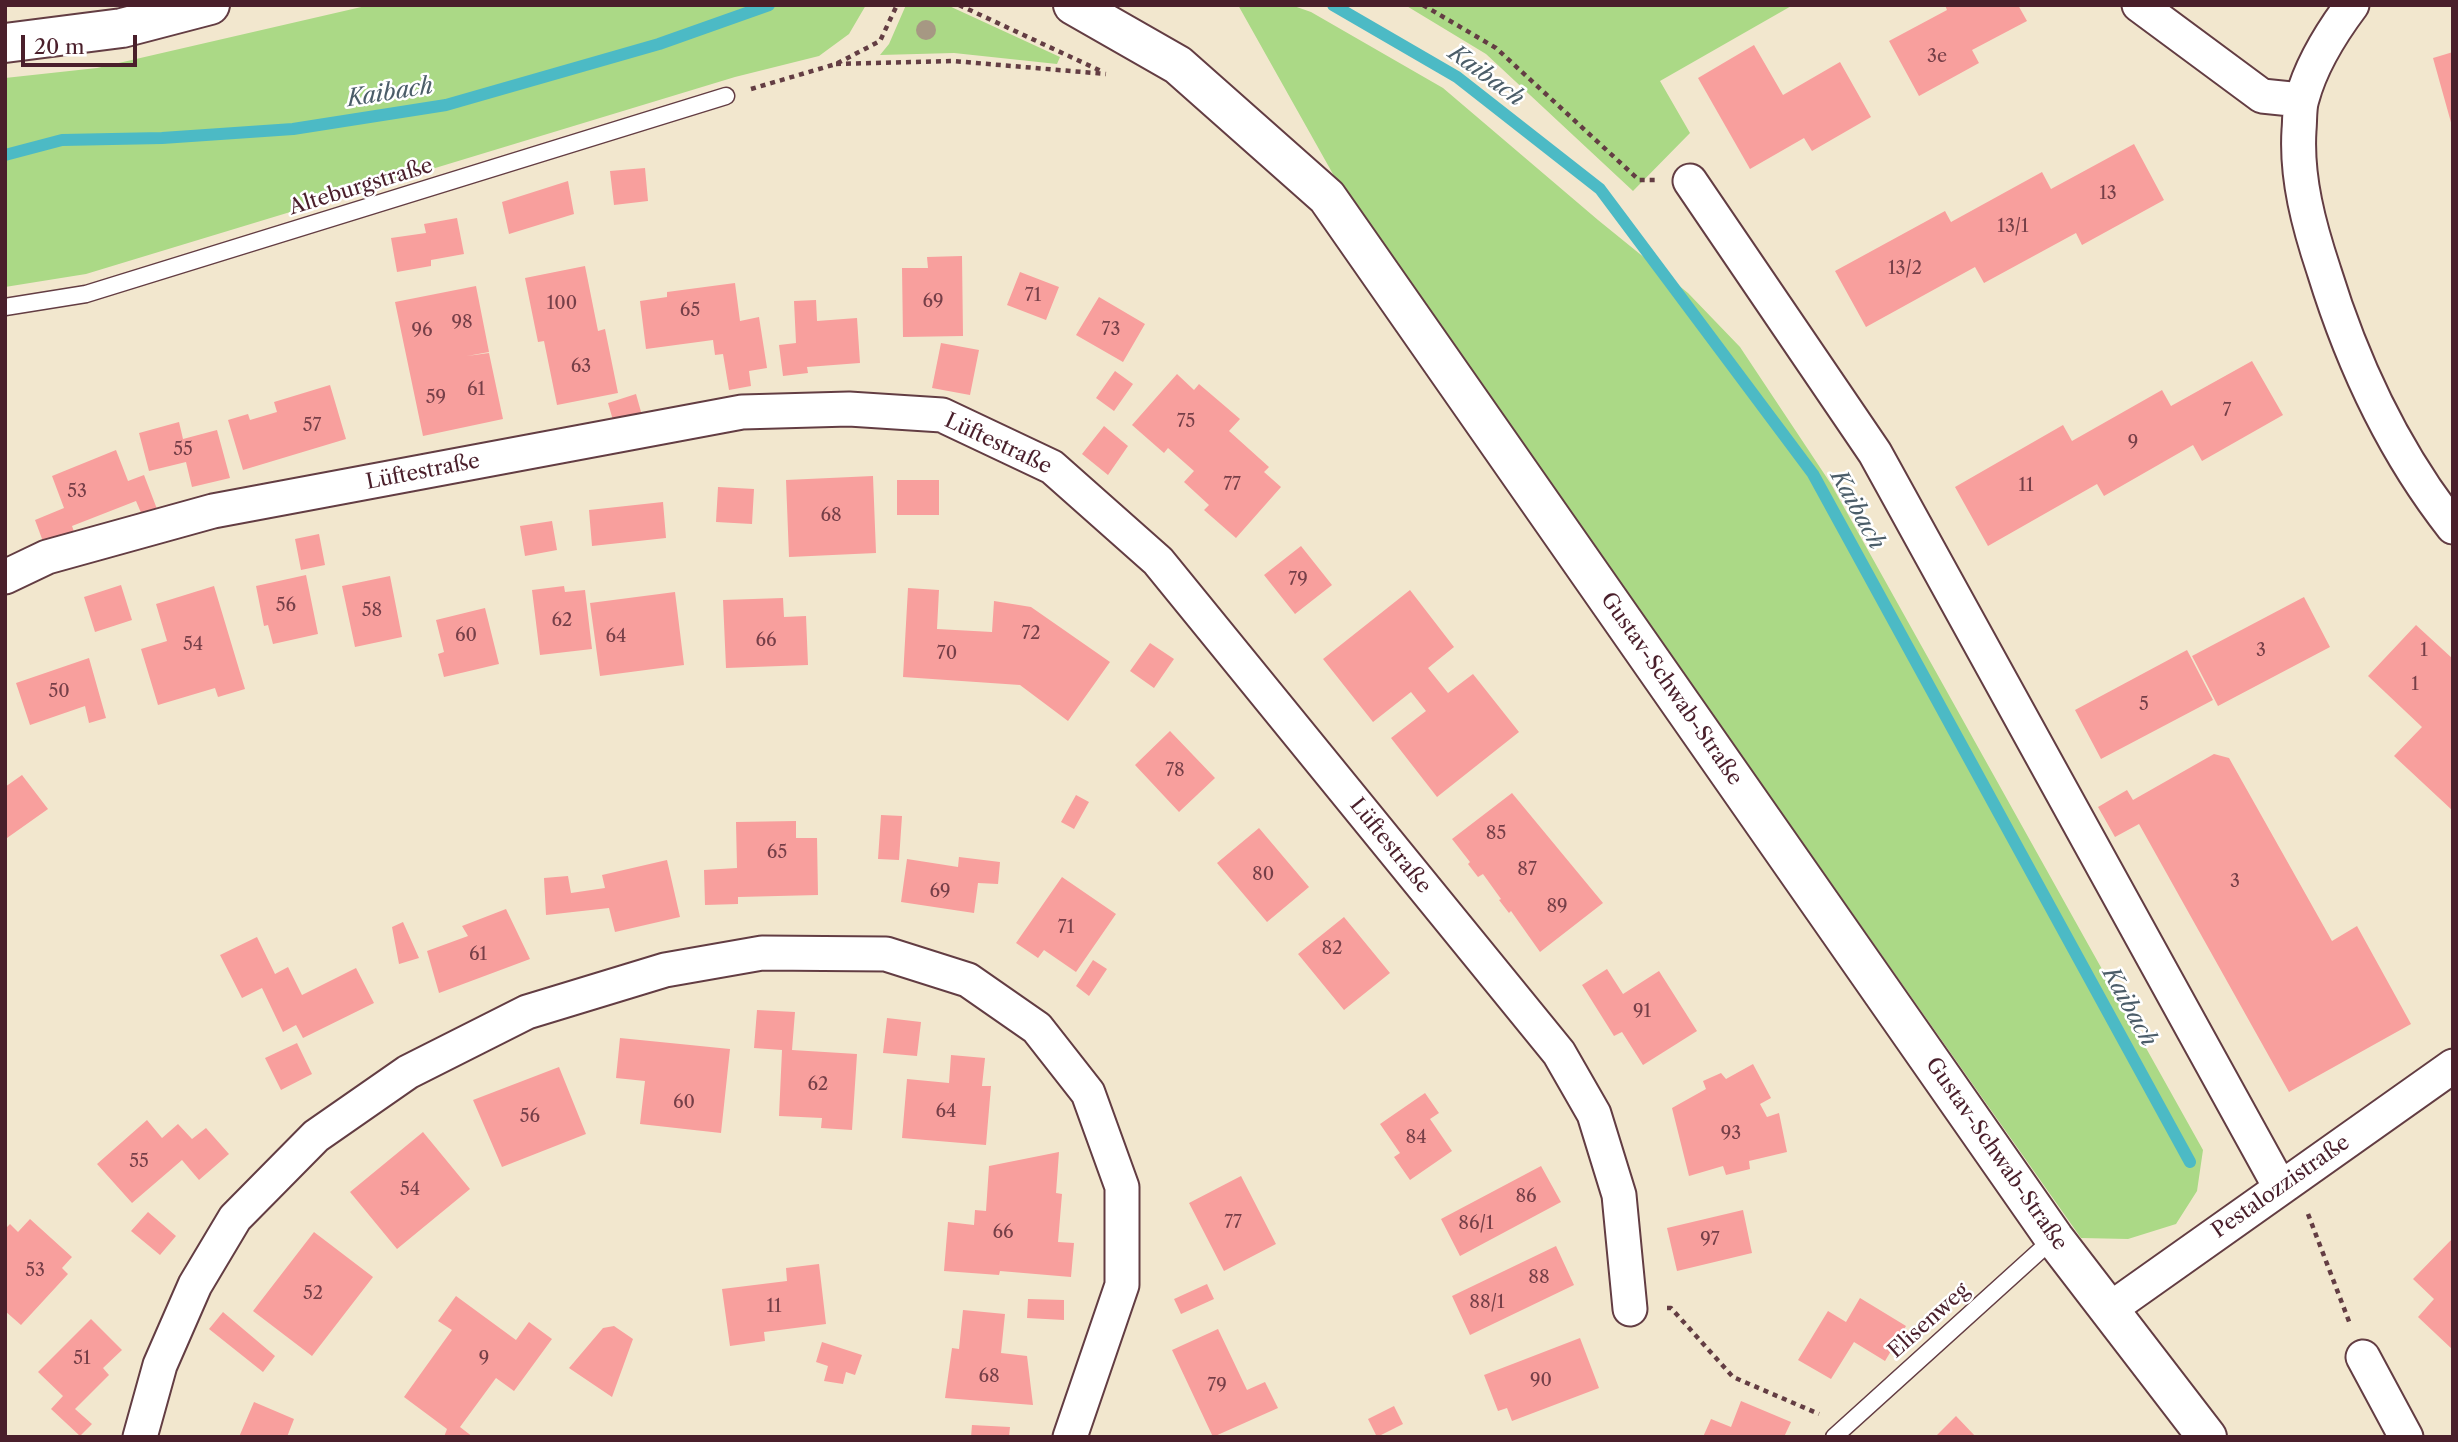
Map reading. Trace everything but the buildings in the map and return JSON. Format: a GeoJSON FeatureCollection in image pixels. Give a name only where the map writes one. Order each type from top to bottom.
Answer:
{"type":"FeatureCollection","features":[{"type":"Feature","properties":{"kind":"street"},"geometry":{"type":"LineString","coordinates":[[5,43],[121,28],[210,5]]}},
{"type":"Feature","properties":{"kind":"street","name":"Gustav-Schwab-Straße"},"geometry":{"type":"LineString","coordinates":[[1073,5],[1178,65],[1327,197],[2054,1238],[2207,1437]]}},
{"type":"Feature","properties":{"kind":"street"},"geometry":{"type":"LineString","coordinates":[[2139,5],[2262,96],[2301,100]]}},
{"type":"Feature","properties":{"kind":"street"},"geometry":{"type":"LineString","coordinates":[[2352,5],[2318,57],[2301,100],[2298,145],[2302,187],[2311,233],[2347,339],[2397,441],[2453,527]]}},
{"type":"Feature","properties":{"kind":"street"},"geometry":{"type":"LineString","coordinates":[[1690,181],[1875,453],[2287,1182]]}},
{"type":"Feature","properties":{"kind":"street","name":"Lüftestraße"},"geometry":{"type":"LineString","coordinates":[[5,576],[47,557],[213,511],[742,412],[849,409],[942,415],[1052,467],[1157,561],[1559,1053],[1594,1114],[1619,1195],[1630,1308]]}},
{"type":"Feature","properties":{"kind":"street"},"geometry":{"type":"LineString","coordinates":[[140,1437],[160,1365],[195,1285],[235,1218],[316,1136],[408,1072],[527,1012],[665,970],[762,953],[886,954],[968,980],[1037,1028],[1088,1093],[1122,1187],[1122,1285],[1070,1437]]}},
{"type":"Feature","properties":{"kind":"street","name":"Pestalozzistraße"},"geometry":{"type":"LineString","coordinates":[[2110,1309],[2453,1066]]}},
{"type":"Feature","properties":{"kind":"street"},"geometry":{"type":"LineString","coordinates":[[2363,1357],[2406,1437]]}},
{"type":"Feature","properties":{"kind":"lane","name":"Alteburgstraße"},"geometry":{"type":"LineString","coordinates":[[5,307],[86,294],[726,96]]}},
{"type":"Feature","properties":{"kind":"lane","name":"Elisenweg"},"geometry":{"type":"LineString","coordinates":[[1834,1437],[2054,1238]]}},
{"type":"Feature","properties":{"kind":"path"},"geometry":{"type":"LineString","coordinates":[[726,96],[836,65],[880,41],[897,5]]}},
{"type":"Feature","properties":{"kind":"path"},"geometry":{"type":"LineString","coordinates":[[836,65],[953,61],[1106,74],[959,5]]}},
{"type":"Feature","properties":{"kind":"path"},"geometry":{"type":"LineString","coordinates":[[1423,5],[1496,48],[1639,180],[1690,181]]}},
{"type":"Feature","properties":{"kind":"path"},"geometry":{"type":"LineString","coordinates":[[2287,1182],[2363,1357]]}},
{"type":"Feature","properties":{"kind":"path"},"geometry":{"type":"LineString","coordinates":[[1630,1308],[1671,1308],[1733,1377],[1846,1425]]}},
{"type":"Feature","properties":{"kind":"green space"},"geometry":{"type":"Polygon","coordinates":[[[370,5],[866,5],[849,34],[819,56],[735,77],[86,274],[5,287],[5,78],[97,68],[370,5]]]}},
{"type":"Feature","properties":{"kind":"green space"},"geometry":{"type":"Polygon","coordinates":[[[906,5],[947,5],[1060,57],[1057,64],[954,53],[880,55],[889,44],[906,5]]]}},
{"type":"Feature","properties":{"kind":"green space"},"geometry":{"type":"Polygon","coordinates":[[[1238,5],[1291,5],[1311,12],[1443,88],[1688,293],[1740,347],[1831,484],[2203,1150],[2197,1191],[2176,1224],[2128,1239],[2081,1238],[1338,183],[1238,5]]]}},
{"type":"Feature","properties":{"kind":"green space"},"geometry":{"type":"Polygon","coordinates":[[[1405,5],[1793,5],[1660,81],[1690,133],[1633,191],[1486,54],[1405,5]]]}},
{"type":"Feature","properties":{"kind":"waterway","name":"Kaibach"},"geometry":{"type":"LineString","coordinates":[[5,155],[62,140],[162,138],[293,129],[446,105],[659,44],[769,5]]}},
{"type":"Feature","properties":{"kind":"waterway","name":"Kaibach"},"geometry":{"type":"LineString","coordinates":[[1333,5],[1457,77],[1600,189],[1813,474],[2190,1162]]}}]}
